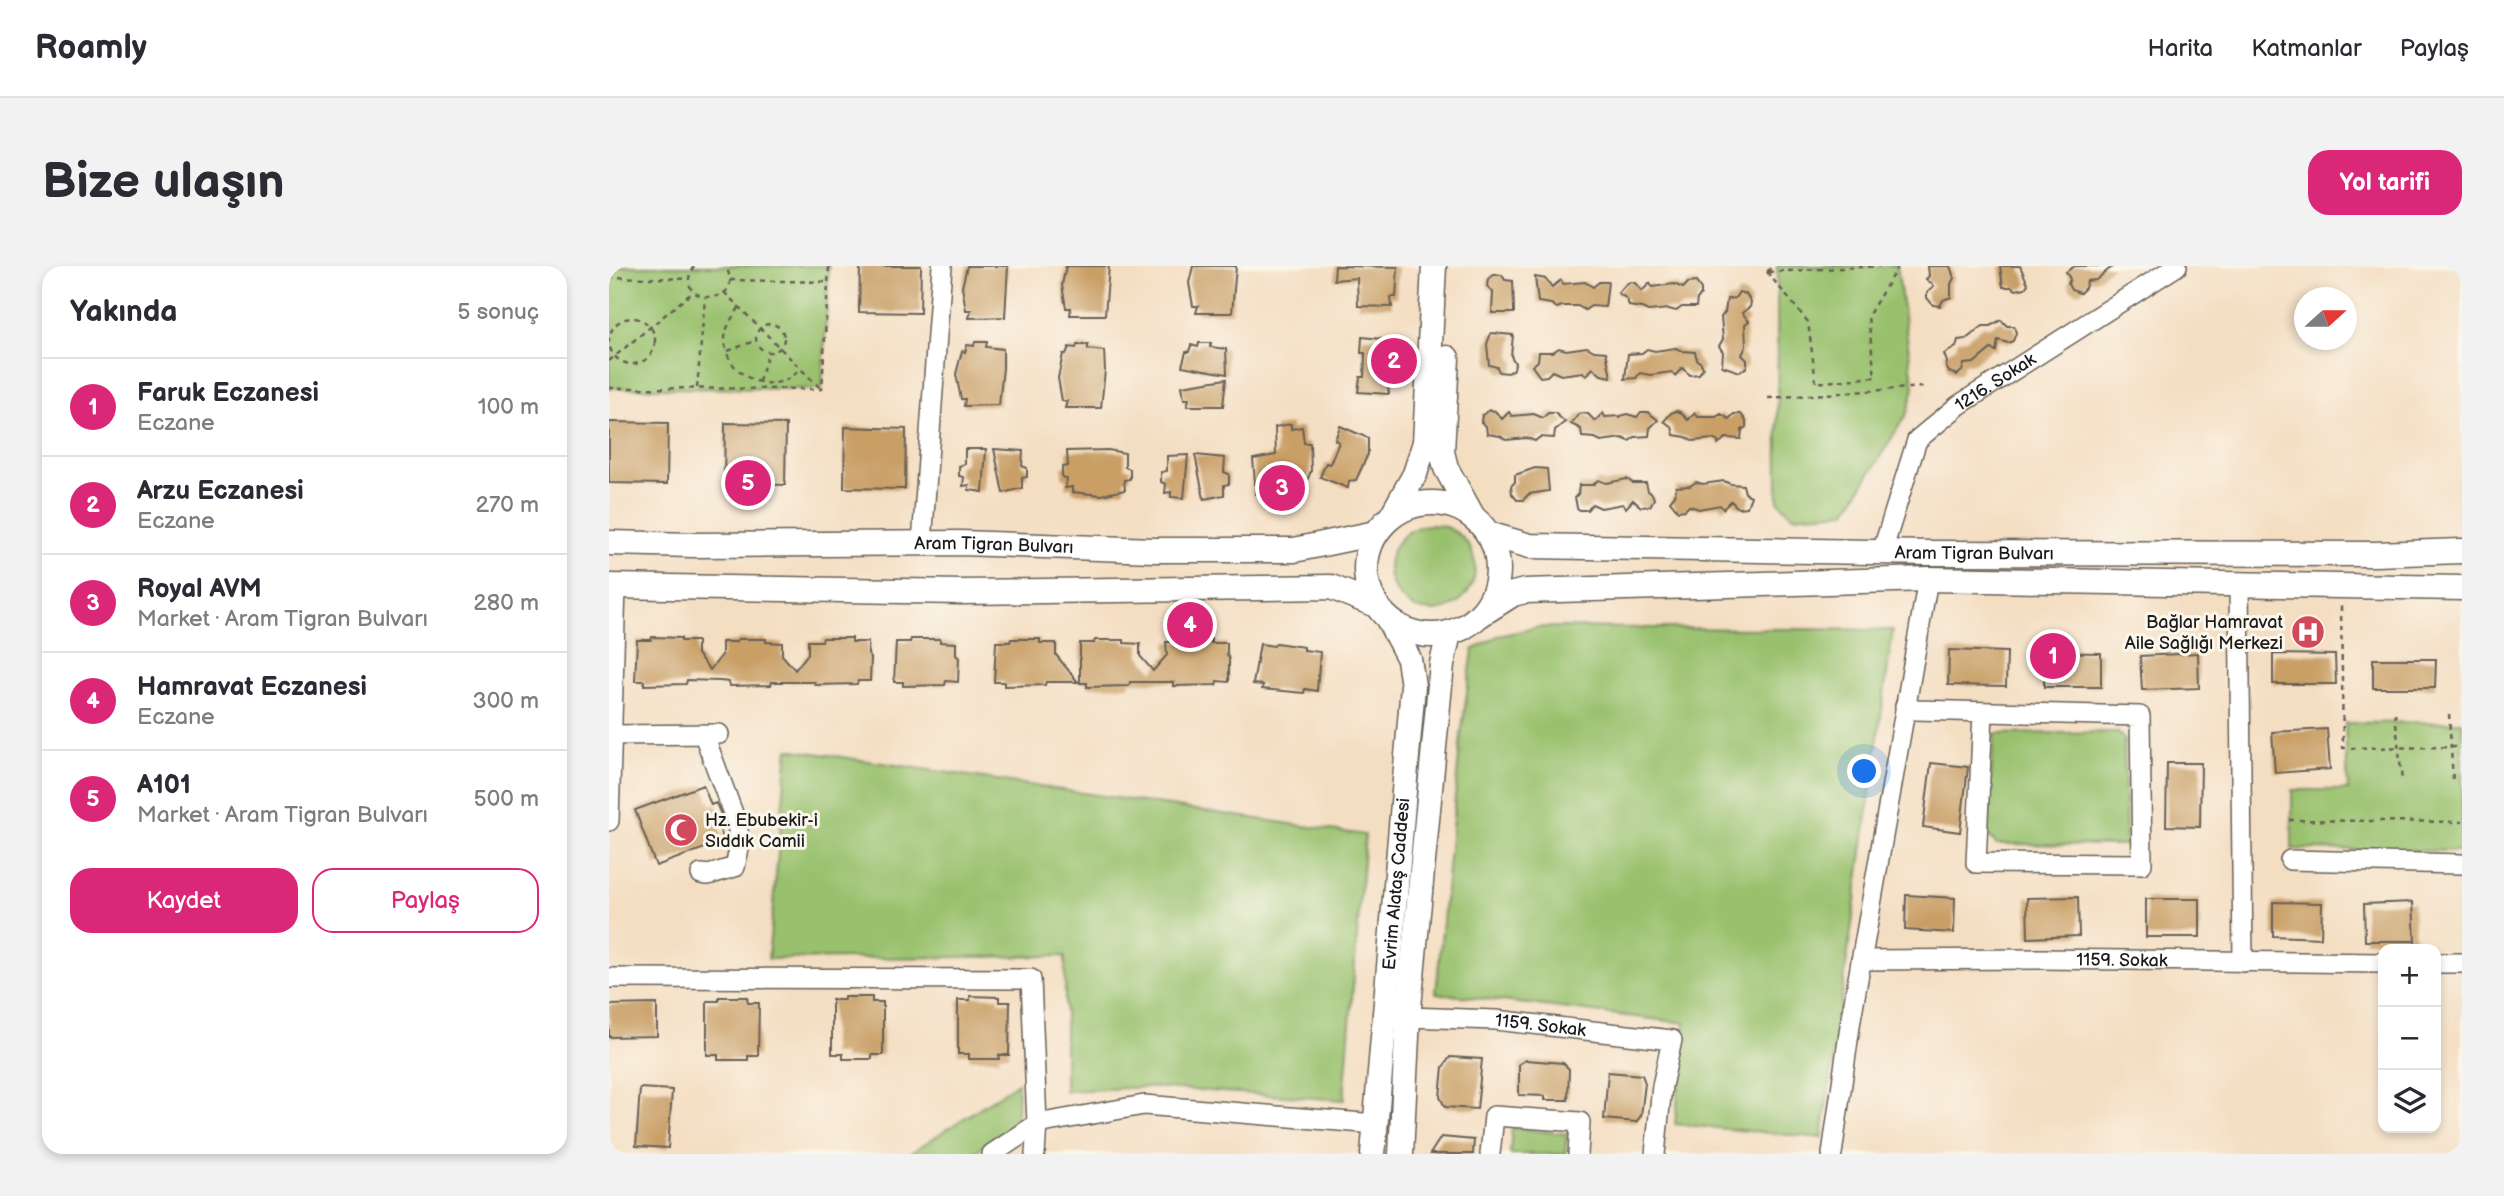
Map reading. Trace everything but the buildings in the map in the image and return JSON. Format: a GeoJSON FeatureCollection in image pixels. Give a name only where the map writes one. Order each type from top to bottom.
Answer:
{"type":"FeatureCollection","features":[{"type":"Feature","properties":{"kind":"main road"},"geometry":{"type":"LineString","coordinates":[[1382,612],[1368,587],[1368,551],[1415,474],[1425,442],[1434,266]]}},
{"type":"Feature","properties":{"kind":"main road"},"geometry":{"type":"LineString","coordinates":[[613,586],[962,592],[1331,587],[1382,612],[1405,630],[1424,635],[1444,635],[1471,622],[1492,597],[1498,576],[1496,554],[1446,468],[1442,452],[1451,266]]}},
{"type":"Feature","properties":{"kind":"main road"},"geometry":{"type":"LineString","coordinates":[[1383,525],[1410,506],[1432,503],[1454,507],[1480,526]]}},
{"type":"Feature","properties":{"kind":"main road","name":"Aram Tigran Bulvarı"},"geometry":{"type":"LineString","coordinates":[[609,543],[922,543],[1154,550],[1294,550],[1383,525]]}},
{"type":"Feature","properties":{"kind":"main road","name":"Aram Tigran Bulvarı"},"geometry":{"type":"LineString","coordinates":[[1480,526],[1530,546],[1882,552],[2375,554],[2462,551]]}},
{"type":"Feature","properties":{"kind":"main road"},"geometry":{"type":"LineString","coordinates":[[1401,1154],[1408,1017],[1441,664],[1449,634],[1513,594],[1525,591],[1928,579],[2462,588]]}},
{"type":"Feature","properties":{"kind":"main road","name":"Evrim Alataş Caddesi"},"geometry":{"type":"LineString","coordinates":[[1373,1154],[1413,687],[1409,659],[1382,612]]}},
{"type":"Feature","properties":{"kind":"street"},"geometry":{"type":"LineString","coordinates":[[922,543],[941,266]]}},
{"type":"Feature","properties":{"kind":"street","name":"1216. Sokak"},"geometry":{"type":"LineString","coordinates":[[1882,552],[1917,440],[1959,405],[2177,266]]}},
{"type":"Feature","properties":{"kind":"street"},"geometry":{"type":"LineString","coordinates":[[1832,1154],[1861,960],[1928,579]]}},
{"type":"Feature","properties":{"kind":"street"},"geometry":{"type":"LineString","coordinates":[[2239,584],[2243,962]]}},
{"type":"Feature","properties":{"kind":"street"},"geometry":{"type":"LineString","coordinates":[[609,821],[613,586]]}},
{"type":"Feature","properties":{"kind":"street"},"geometry":{"type":"LineString","coordinates":[[1905,706],[1916,710],[1983,713],[2140,716],[2142,864],[1976,863],[1983,713]]}},
{"type":"Feature","properties":{"kind":"street"},"geometry":{"type":"LineString","coordinates":[[611,734],[712,734],[740,844],[735,867],[701,874]]}},
{"type":"Feature","properties":{"kind":"street"},"geometry":{"type":"LineString","coordinates":[[2290,860],[2462,864]]}},
{"type":"Feature","properties":{"kind":"street","name":"1159. Sokak"},"geometry":{"type":"LineString","coordinates":[[1861,960],[2378,963]]}},
{"type":"Feature","properties":{"kind":"street"},"geometry":{"type":"LineString","coordinates":[[2441,963],[2462,963]]}},
{"type":"Feature","properties":{"kind":"street"},"geometry":{"type":"LineString","coordinates":[[609,978],[1031,979],[1037,1124],[1035,1154]]}},
{"type":"Feature","properties":{"kind":"street","name":"1159. Sokak"},"geometry":{"type":"LineString","coordinates":[[1408,1017],[1496,1020],[1672,1040],[1655,1154]]}},
{"type":"Feature","properties":{"kind":"street"},"geometry":{"type":"LineString","coordinates":[[992,1154],[1037,1124],[1143,1105],[1376,1124]]}},
{"type":"Feature","properties":{"kind":"street"},"geometry":{"type":"LineString","coordinates":[[1490,1154],[1494,1116],[1580,1122],[1578,1154]]}},
{"type":"Feature","properties":{"kind":"path"},"geometry":{"type":"LineString","coordinates":[[694,266],[689,279],[694,291],[705,298],[719,297],[724,292],[730,280],[726,266]]}},
{"type":"Feature","properties":{"kind":"path"},"geometry":{"type":"LineString","coordinates":[[822,389],[829,266]]}},
{"type":"Feature","properties":{"kind":"path"},"geometry":{"type":"LineString","coordinates":[[1767,272],[1773,266]]}},
{"type":"Feature","properties":{"kind":"path"},"geometry":{"type":"LineString","coordinates":[[1767,272],[1880,266]]}},
{"type":"Feature","properties":{"kind":"path"},"geometry":{"type":"LineString","coordinates":[[1767,272],[1808,322],[1817,383],[1875,377],[1868,316],[1898,266]]}},
{"type":"Feature","properties":{"kind":"path"},"geometry":{"type":"LineString","coordinates":[[609,277],[689,279]]}},
{"type":"Feature","properties":{"kind":"path"},"geometry":{"type":"LineString","coordinates":[[730,280],[828,282]]}},
{"type":"Feature","properties":{"kind":"path"},"geometry":{"type":"LineString","coordinates":[[609,361],[694,291]]}},
{"type":"Feature","properties":{"kind":"path"},"geometry":{"type":"LineString","coordinates":[[724,292],[822,389]]}},
{"type":"Feature","properties":{"kind":"path"},"geometry":{"type":"LineString","coordinates":[[698,388],[705,298]]}},
{"type":"Feature","properties":{"kind":"path"},"geometry":{"type":"LineString","coordinates":[[740,308],[731,319],[725,335],[727,352],[734,367],[746,377],[773,383],[788,379],[801,369]]}},
{"type":"Feature","properties":{"kind":"path"},"geometry":{"type":"LineString","coordinates":[[631,318],[645,322],[650,327],[656,342],[654,350],[644,362],[628,364],[615,356],[609,343],[618,323],[631,318]]}},
{"type":"Feature","properties":{"kind":"path"},"geometry":{"type":"LineString","coordinates":[[761,328],[772,324],[780,328],[784,336],[780,348]]}},
{"type":"Feature","properties":{"kind":"path"},"geometry":{"type":"LineString","coordinates":[[761,328],[757,340],[761,348],[768,351],[780,348]]}},
{"type":"Feature","properties":{"kind":"path"},"geometry":{"type":"LineString","coordinates":[[727,352],[757,340]]}},
{"type":"Feature","properties":{"kind":"path"},"geometry":{"type":"LineString","coordinates":[[759,382],[768,351]]}},
{"type":"Feature","properties":{"kind":"path"},"geometry":{"type":"LineString","coordinates":[[1767,398],[1924,387]]}},
{"type":"Feature","properties":{"kind":"path"},"geometry":{"type":"LineString","coordinates":[[609,388],[822,389]]}},
{"type":"Feature","properties":{"kind":"path"},"geometry":{"type":"LineString","coordinates":[[2340,586],[2343,748],[2462,747]]}},
{"type":"Feature","properties":{"kind":"path"},"geometry":{"type":"LineString","coordinates":[[2395,713],[2402,781]]}},
{"type":"Feature","properties":{"kind":"path"},"geometry":{"type":"LineString","coordinates":[[2449,714],[2453,782]]}},
{"type":"Feature","properties":{"kind":"path"},"geometry":{"type":"LineString","coordinates":[[2289,820],[2462,822]]}},
{"type":"Feature","properties":{"kind":"green space"},"geometry":{"type":"Polygon","coordinates":[[[609,266],[829,266],[822,389],[609,388],[609,266]]]}},
{"type":"Feature","properties":{"kind":"green space"},"geometry":{"type":"Polygon","coordinates":[[[1777,266],[1897,266],[1914,388],[1907,413],[1846,512],[1793,516],[1778,501],[1777,266]]]}},
{"type":"Feature","properties":{"kind":"green space"},"geometry":{"type":"Polygon","coordinates":[[[1432,525],[1448,529],[1462,538],[1471,552],[1475,568],[1471,584],[1462,598],[1448,607],[1432,611],[1416,607],[1402,598],[1393,584],[1389,568],[1393,552],[1402,538],[1416,529],[1432,525]]]}},
{"type":"Feature","properties":{"kind":"green space"},"geometry":{"type":"Polygon","coordinates":[[[1539,627],[1893,630],[1822,1138],[1675,1124],[1685,1023],[1436,993],[1461,735],[1473,650],[1498,636],[1539,627]]]}},
{"type":"Feature","properties":{"kind":"green space"},"geometry":{"type":"Polygon","coordinates":[[[2462,722],[2462,851],[2292,849],[2292,790],[2348,790],[2345,723],[2462,722]]]}},
{"type":"Feature","properties":{"kind":"green space"},"geometry":{"type":"Polygon","coordinates":[[[2117,732],[2124,739],[2126,845],[1996,844],[1987,833],[1994,734],[2117,732]]]}},
{"type":"Feature","properties":{"kind":"green space"},"geometry":{"type":"Polygon","coordinates":[[[788,749],[1365,835],[1344,1100],[1149,1087],[1065,1091],[1065,956],[768,959],[788,749]]]}},
{"type":"Feature","properties":{"kind":"green space"},"geometry":{"type":"Polygon","coordinates":[[[1018,1083],[1017,1118],[1011,1127],[972,1154],[909,1154],[1018,1083]]]}},
{"type":"Feature","properties":{"kind":"green space"},"geometry":{"type":"Polygon","coordinates":[[[1512,1128],[1567,1134],[1565,1154],[1510,1154],[1512,1128]]]}},
{"type":"Feature","properties":{"kind":"place","name":"Arzu Eczanesi"},"geometry":{"type":"Point","coordinates":[1394,361]}},
{"type":"Feature","properties":{"kind":"place","name":"A101"},"geometry":{"type":"Point","coordinates":[748,483]}},
{"type":"Feature","properties":{"kind":"place","name":"Royal AVM"},"geometry":{"type":"Point","coordinates":[1282,488]}},
{"type":"Feature","properties":{"kind":"place","name":"Hamravat Eczanesi"},"geometry":{"type":"Point","coordinates":[1190,625]}},
{"type":"Feature","properties":{"kind":"place","name":"Bağlar Hamravat Aile Sağlığı Merkezi"},"geometry":{"type":"Point","coordinates":[2308,632]}},
{"type":"Feature","properties":{"kind":"place","name":"Faruk Eczanesi"},"geometry":{"type":"Point","coordinates":[2053,656]}},
{"type":"Feature","properties":{"kind":"place","name":"Hz. Ebubekir-i Sıddık Camii"},"geometry":{"type":"Point","coordinates":[681,830]}}]}
